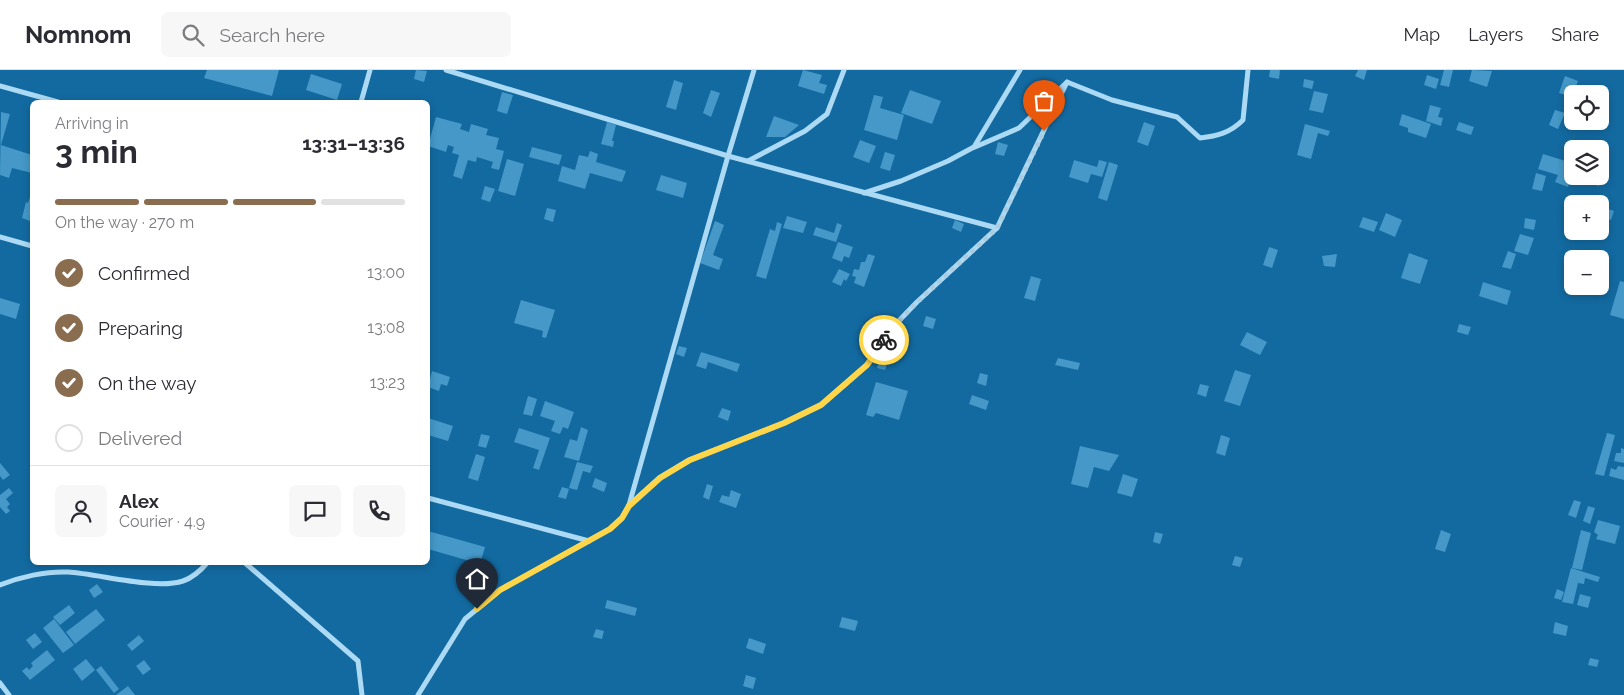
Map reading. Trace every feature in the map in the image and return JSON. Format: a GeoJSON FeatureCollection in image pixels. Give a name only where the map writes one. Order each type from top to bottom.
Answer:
{"type":"FeatureCollection","features":[{"type":"Feature","properties":{"kind":"street"},"geometry":{"type":"LineString","coordinates":[[362,100],[370,70]]}},
{"type":"Feature","properties":{"kind":"street"},"geometry":{"type":"LineString","coordinates":[[446,70],[728,156],[997,228]]}},
{"type":"Feature","properties":{"kind":"street"},"geometry":{"type":"LineString","coordinates":[[418,695],[465,618],[500,590],[610,529],[622,518],[629,506],[754,70]]}},
{"type":"Feature","properties":{"kind":"street"},"geometry":{"type":"LineString","coordinates":[[748,161],[805,131],[827,114],[844,70]]}},
{"type":"Feature","properties":{"kind":"street"},"geometry":{"type":"LineString","coordinates":[[974,147],[1020,70]]}},
{"type":"Feature","properties":{"kind":"street"},"geometry":{"type":"LineString","coordinates":[[1067,82],[1112,100],[1177,117],[1200,138],[1221,135],[1236,127],[1243,120],[1248,70]]}},
{"type":"Feature","properties":{"kind":"street"},"geometry":{"type":"LineString","coordinates":[[629,506],[660,478],[690,460],[784,423],[821,405],[867,365],[891,329],[917,302],[997,228],[1067,82]]}},
{"type":"Feature","properties":{"kind":"street"},"geometry":{"type":"LineString","coordinates":[[864,193],[901,181],[1019,128],[1067,82]]}},
{"type":"Feature","properties":{"kind":"street"},"geometry":{"type":"LineString","coordinates":[[0,86],[51,100]]}},
{"type":"Feature","properties":{"kind":"street"},"geometry":{"type":"LineString","coordinates":[[0,238],[30,246]]}},
{"type":"Feature","properties":{"kind":"street"},"geometry":{"type":"LineString","coordinates":[[430,499],[589,541]]}},
{"type":"Feature","properties":{"kind":"street"},"geometry":{"type":"LineString","coordinates":[[0,585],[33,575],[66,572],[161,585],[185,581],[202,570],[206,565]]}},
{"type":"Feature","properties":{"kind":"street"},"geometry":{"type":"LineString","coordinates":[[247,565],[358,661],[362,695]]}},
{"type":"Feature","properties":{"kind":"street"},"geometry":{"type":"LineString","coordinates":[[0,683],[9,695]]}},
{"type":"Feature","properties":{"kind":"building"},"geometry":{"type":"Polygon","coordinates":[[[207,70],[279,70],[272,96],[204,78],[207,70]]]}},
{"type":"Feature","properties":{"kind":"building"},"geometry":{"type":"Polygon","coordinates":[[[416,70],[427,71],[424,82],[414,79],[416,70]]]}},
{"type":"Feature","properties":{"kind":"building"},"geometry":{"type":"Polygon","coordinates":[[[803,70],[822,75],[819,83],[827,85],[824,94],[798,86],[803,70]]]}},
{"type":"Feature","properties":{"kind":"building"},"geometry":{"type":"Polygon","coordinates":[[[1270,70],[1280,70],[1279,79],[1269,77],[1270,70]]]}},
{"type":"Feature","properties":{"kind":"building"},"geometry":{"type":"Polygon","coordinates":[[[1358,70],[1367,70],[1364,80],[1355,76],[1358,70]]]}},
{"type":"Feature","properties":{"kind":"building"},"geometry":{"type":"Polygon","coordinates":[[[1444,70],[1453,70],[1449,87],[1440,85],[1444,70]]]}},
{"type":"Feature","properties":{"kind":"building"},"geometry":{"type":"Polygon","coordinates":[[[1472,70],[1492,71],[1487,87],[1469,81],[1472,70]]]}},
{"type":"Feature","properties":{"kind":"building"},"geometry":{"type":"Polygon","coordinates":[[[311,74],[342,84],[337,100],[306,90],[311,74]]]}},
{"type":"Feature","properties":{"kind":"building"},"geometry":{"type":"Polygon","coordinates":[[[1427,75],[1439,79],[1436,89],[1424,85],[1427,75]]]}},
{"type":"Feature","properties":{"kind":"building"},"geometry":{"type":"Polygon","coordinates":[[[1565,76],[1578,81],[1576,85],[1564,85],[1564,95],[1559,93],[1565,76]]]}},
{"type":"Feature","properties":{"kind":"building"},"geometry":{"type":"Polygon","coordinates":[[[1304,79],[1314,81],[1312,89],[1303,87],[1304,79]]]}},
{"type":"Feature","properties":{"kind":"building"},"geometry":{"type":"Polygon","coordinates":[[[674,80],[683,83],[676,110],[666,107],[674,80]]]}},
{"type":"Feature","properties":{"kind":"building"},"geometry":{"type":"Polygon","coordinates":[[[711,90],[720,93],[711,117],[703,113],[711,90]]]}},
{"type":"Feature","properties":{"kind":"building"},"geometry":{"type":"Polygon","coordinates":[[[910,90],[941,101],[932,124],[901,113],[910,90]]]}},
{"type":"Feature","properties":{"kind":"building"},"geometry":{"type":"Polygon","coordinates":[[[1314,91],[1328,94],[1323,113],[1309,110],[1314,91]]]}},
{"type":"Feature","properties":{"kind":"building"},"geometry":{"type":"Polygon","coordinates":[[[502,92],[513,95],[507,114],[497,111],[502,92]]]}},
{"type":"Feature","properties":{"kind":"building"},"geometry":{"type":"Polygon","coordinates":[[[874,95],[883,97],[880,108],[904,115],[897,140],[864,130],[874,95]]]}},
{"type":"Feature","properties":{"kind":"building"},"geometry":{"type":"Polygon","coordinates":[[[1430,105],[1441,108],[1438,117],[1443,118],[1441,126],[1426,121],[1430,105]]]}},
{"type":"Feature","properties":{"kind":"building"},"geometry":{"type":"Polygon","coordinates":[[[1555,110],[1564,113],[1558,129],[1549,125],[1555,110]]]}},
{"type":"Feature","properties":{"kind":"building"},"geometry":{"type":"Polygon","coordinates":[[[1,112],[10,114],[1,145],[30,154],[30,172],[12,168],[9,178],[0,175],[1,112]]]}},
{"type":"Feature","properties":{"kind":"building"},"geometry":{"type":"Polygon","coordinates":[[[1402,114],[1431,124],[1426,138],[1408,132],[1408,128],[1399,125],[1402,114]]]}},
{"type":"Feature","properties":{"kind":"building"},"geometry":{"type":"Polygon","coordinates":[[[774,116],[799,125],[785,137],[766,137],[774,116]]]}},
{"type":"Feature","properties":{"kind":"building"},"geometry":{"type":"Polygon","coordinates":[[[436,117],[462,124],[460,129],[469,132],[471,124],[488,129],[486,135],[499,138],[496,149],[504,151],[499,170],[491,168],[493,162],[477,157],[476,162],[468,160],[462,179],[453,176],[459,155],[452,153],[454,147],[448,145],[446,152],[430,147],[430,139],[436,117]]]}},
{"type":"Feature","properties":{"kind":"building"},"geometry":{"type":"Polygon","coordinates":[[[607,122],[616,125],[612,141],[614,141],[613,147],[601,144],[607,122]]]}},
{"type":"Feature","properties":{"kind":"building"},"geometry":{"type":"Polygon","coordinates":[[[1144,122],[1155,126],[1148,146],[1137,142],[1144,122]]]}},
{"type":"Feature","properties":{"kind":"building"},"geometry":{"type":"Polygon","coordinates":[[[1459,122],[1474,127],[1471,135],[1456,130],[1459,122]]]}},
{"type":"Feature","properties":{"kind":"building"},"geometry":{"type":"Polygon","coordinates":[[[1305,124],[1330,131],[1328,136],[1318,133],[1311,159],[1297,155],[1305,124]]]}},
{"type":"Feature","properties":{"kind":"building"},"geometry":{"type":"Polygon","coordinates":[[[860,140],[876,146],[869,163],[853,157],[860,140]]]}},
{"type":"Feature","properties":{"kind":"building"},"geometry":{"type":"Polygon","coordinates":[[[998,142],[1008,145],[1004,156],[995,154],[998,142]]]}},
{"type":"Feature","properties":{"kind":"building"},"geometry":{"type":"Polygon","coordinates":[[[532,147],[562,155],[559,165],[529,157],[532,147]]]}},
{"type":"Feature","properties":{"kind":"building"},"geometry":{"type":"Polygon","coordinates":[[[590,151],[598,154],[596,162],[626,171],[622,182],[590,173],[585,189],[558,181],[562,166],[575,170],[579,155],[588,157],[590,151]]]}},
{"type":"Feature","properties":{"kind":"building"},"geometry":{"type":"Polygon","coordinates":[[[885,152],[895,155],[890,171],[880,168],[885,152]]]}},
{"type":"Feature","properties":{"kind":"building"},"geometry":{"type":"Polygon","coordinates":[[[1543,154],[1564,161],[1564,185],[1569,185],[1568,187],[1555,182],[1558,175],[1538,169],[1543,154]]]}},
{"type":"Feature","properties":{"kind":"building"},"geometry":{"type":"Polygon","coordinates":[[[507,159],[524,164],[515,196],[498,191],[507,159]]]}},
{"type":"Feature","properties":{"kind":"building"},"geometry":{"type":"Polygon","coordinates":[[[1074,160],[1097,167],[1099,160],[1107,162],[1102,177],[1091,174],[1088,183],[1069,177],[1074,160]]]}},
{"type":"Feature","properties":{"kind":"building"},"geometry":{"type":"Polygon","coordinates":[[[1109,162],[1118,165],[1107,201],[1098,198],[1109,162]]]}},
{"type":"Feature","properties":{"kind":"building"},"geometry":{"type":"Polygon","coordinates":[[[1536,173],[1546,176],[1542,191],[1532,189],[1536,173]]]}},
{"type":"Feature","properties":{"kind":"building"},"geometry":{"type":"Polygon","coordinates":[[[661,175],[687,183],[683,198],[656,190],[661,175]]]}},
{"type":"Feature","properties":{"kind":"building"},"geometry":{"type":"Polygon","coordinates":[[[485,186],[495,189],[490,202],[481,199],[485,186]]]}},
{"type":"Feature","properties":{"kind":"building"},"geometry":{"type":"Polygon","coordinates":[[[30,197],[30,221],[22,218],[26,202],[28,203],[30,197]]]}},
{"type":"Feature","properties":{"kind":"building"},"geometry":{"type":"Polygon","coordinates":[[[547,208],[556,210],[553,222],[544,219],[547,208]]]}},
{"type":"Feature","properties":{"kind":"building"},"geometry":{"type":"Polygon","coordinates":[[[1609,209],[1614,211],[1611,220],[1609,219],[1609,209]]]}},
{"type":"Feature","properties":{"kind":"building"},"geometry":{"type":"Polygon","coordinates":[[[1386,213],[1402,220],[1395,237],[1379,230],[1386,213]]]}},
{"type":"Feature","properties":{"kind":"building"},"geometry":{"type":"Polygon","coordinates":[[[787,216],[807,222],[803,233],[783,228],[787,216]]]}},
{"type":"Feature","properties":{"kind":"building"},"geometry":{"type":"Polygon","coordinates":[[[1363,217],[1378,222],[1374,232],[1359,227],[1363,217]]]}},
{"type":"Feature","properties":{"kind":"building"},"geometry":{"type":"Polygon","coordinates":[[[1525,218],[1536,220],[1534,230],[1524,228],[1525,218]]]}},
{"type":"Feature","properties":{"kind":"building"},"geometry":{"type":"Polygon","coordinates":[[[955,220],[964,224],[961,232],[952,228],[955,220]]]}},
{"type":"Feature","properties":{"kind":"building"},"geometry":{"type":"Polygon","coordinates":[[[715,221],[724,225],[713,255],[723,259],[719,270],[700,263],[715,221]]]}},
{"type":"Feature","properties":{"kind":"building"},"geometry":{"type":"Polygon","coordinates":[[[777,222],[782,224],[766,279],[756,276],[770,229],[775,231],[777,222]]]}},
{"type":"Feature","properties":{"kind":"building"},"geometry":{"type":"Polygon","coordinates":[[[837,223],[842,225],[836,242],[813,235],[816,227],[834,233],[837,223]]]}},
{"type":"Feature","properties":{"kind":"building"},"geometry":{"type":"Polygon","coordinates":[[[1520,234],[1534,238],[1528,255],[1514,251],[1520,234]]]}},
{"type":"Feature","properties":{"kind":"building"},"geometry":{"type":"Polygon","coordinates":[[[838,242],[853,247],[849,258],[844,256],[842,262],[832,258],[838,242]]]}},
{"type":"Feature","properties":{"kind":"building"},"geometry":{"type":"Polygon","coordinates":[[[1269,247],[1278,250],[1272,268],[1263,265],[1269,247]]]}},
{"type":"Feature","properties":{"kind":"building"},"geometry":{"type":"Polygon","coordinates":[[[1508,251],[1516,254],[1511,269],[1502,267],[1508,251]]]}},
{"type":"Feature","properties":{"kind":"building"},"geometry":{"type":"Polygon","coordinates":[[[1409,253],[1428,260],[1420,284],[1401,278],[1409,253]]]}},
{"type":"Feature","properties":{"kind":"building"},"geometry":{"type":"Polygon","coordinates":[[[868,254],[875,256],[864,287],[854,283],[856,277],[852,276],[854,269],[859,270],[861,262],[865,262],[868,254]]]}},
{"type":"Feature","properties":{"kind":"building"},"geometry":{"type":"Polygon","coordinates":[[[1337,254],[1335,267],[1324,266],[1322,256],[1337,254]]]}},
{"type":"Feature","properties":{"kind":"building"},"geometry":{"type":"Polygon","coordinates":[[[839,269],[850,274],[846,281],[844,279],[841,286],[832,282],[839,269]]]}},
{"type":"Feature","properties":{"kind":"building"},"geometry":{"type":"Polygon","coordinates":[[[1031,276],[1041,279],[1035,301],[1024,298],[1031,276]]]}},
{"type":"Feature","properties":{"kind":"building"},"geometry":{"type":"Polygon","coordinates":[[[1620,281],[1624,282],[1624,319],[1610,315],[1620,281]]]}},
{"type":"Feature","properties":{"kind":"building"},"geometry":{"type":"Polygon","coordinates":[[[1483,282],[1511,291],[1507,305],[1479,296],[1483,282]]]}},
{"type":"Feature","properties":{"kind":"building"},"geometry":{"type":"Polygon","coordinates":[[[0,298],[20,304],[16,319],[0,314],[0,298]]]}},
{"type":"Feature","properties":{"kind":"building"},"geometry":{"type":"Polygon","coordinates":[[[521,300],[555,310],[546,338],[542,337],[543,331],[514,323],[521,300]]]}},
{"type":"Feature","properties":{"kind":"building"},"geometry":{"type":"Polygon","coordinates":[[[926,316],[936,319],[933,329],[923,326],[926,316]]]}},
{"type":"Feature","properties":{"kind":"building"},"geometry":{"type":"Polygon","coordinates":[[[1459,324],[1471,327],[1468,335],[1457,332],[1459,324]]]}},
{"type":"Feature","properties":{"kind":"building"},"geometry":{"type":"Polygon","coordinates":[[[1247,332],[1267,342],[1260,355],[1240,345],[1247,332]]]}},
{"type":"Feature","properties":{"kind":"building"},"geometry":{"type":"Polygon","coordinates":[[[679,346],[687,348],[684,357],[676,354],[679,346]]]}},
{"type":"Feature","properties":{"kind":"building"},"geometry":{"type":"Polygon","coordinates":[[[884,346],[898,350],[894,363],[888,361],[885,370],[877,368],[884,346]]]}},
{"type":"Feature","properties":{"kind":"building"},"geometry":{"type":"Polygon","coordinates":[[[701,352],[740,364],[737,372],[708,362],[706,369],[696,366],[701,352]]]}},
{"type":"Feature","properties":{"kind":"building"},"geometry":{"type":"Polygon","coordinates":[[[1058,358],[1080,363],[1078,370],[1055,365],[1058,358]]]}},
{"type":"Feature","properties":{"kind":"building"},"geometry":{"type":"Polygon","coordinates":[[[1235,370],[1251,375],[1240,406],[1224,401],[1235,370]]]}},
{"type":"Feature","properties":{"kind":"building"},"geometry":{"type":"Polygon","coordinates":[[[432,371],[450,377],[447,386],[441,384],[439,391],[430,388],[432,371]]]}},
{"type":"Feature","properties":{"kind":"building"},"geometry":{"type":"Polygon","coordinates":[[[980,373],[988,375],[986,386],[977,383],[980,373]]]}},
{"type":"Feature","properties":{"kind":"building"},"geometry":{"type":"Polygon","coordinates":[[[876,382],[908,391],[899,420],[876,413],[873,417],[866,415],[876,382]]]}},
{"type":"Feature","properties":{"kind":"building"},"geometry":{"type":"Polygon","coordinates":[[[1200,384],[1209,386],[1206,397],[1197,394],[1200,384]]]}},
{"type":"Feature","properties":{"kind":"building"},"geometry":{"type":"Polygon","coordinates":[[[972,395],[989,401],[986,410],[969,404],[972,395]]]}},
{"type":"Feature","properties":{"kind":"building"},"geometry":{"type":"Polygon","coordinates":[[[528,396],[537,399],[532,416],[523,414],[528,396]]]}},
{"type":"Feature","properties":{"kind":"building"},"geometry":{"type":"Polygon","coordinates":[[[545,401],[574,412],[568,429],[563,427],[560,434],[551,431],[555,421],[540,416],[545,401]]]}},
{"type":"Feature","properties":{"kind":"building"},"geometry":{"type":"Polygon","coordinates":[[[722,408],[731,411],[728,421],[718,417],[722,408]]]}},
{"type":"Feature","properties":{"kind":"building"},"geometry":{"type":"Polygon","coordinates":[[[430,419],[453,426],[448,441],[430,436],[430,419]]]}},
{"type":"Feature","properties":{"kind":"building"},"geometry":{"type":"Polygon","coordinates":[[[581,427],[588,430],[579,461],[564,457],[570,439],[577,441],[581,427]]]}},
{"type":"Feature","properties":{"kind":"building"},"geometry":{"type":"Polygon","coordinates":[[[519,428],[550,438],[539,470],[533,468],[539,450],[514,442],[519,428]]]}},
{"type":"Feature","properties":{"kind":"building"},"geometry":{"type":"Polygon","coordinates":[[[1607,433],[1615,435],[1604,476],[1595,474],[1607,433]]]}},
{"type":"Feature","properties":{"kind":"building"},"geometry":{"type":"Polygon","coordinates":[[[481,434],[490,436],[486,448],[478,446],[481,434]]]}},
{"type":"Feature","properties":{"kind":"building"},"geometry":{"type":"Polygon","coordinates":[[[1221,435],[1230,438],[1225,456],[1216,453],[1221,435]]]}},
{"type":"Feature","properties":{"kind":"building"},"geometry":{"type":"Polygon","coordinates":[[[1080,446],[1119,455],[1109,471],[1094,467],[1088,488],[1071,484],[1080,446]]]}},
{"type":"Feature","properties":{"kind":"building"},"geometry":{"type":"Polygon","coordinates":[[[1621,448],[1624,449],[1624,463],[1614,461],[1616,453],[1621,453],[1621,448]]]}},
{"type":"Feature","properties":{"kind":"building"},"geometry":{"type":"Polygon","coordinates":[[[476,454],[485,457],[478,481],[468,478],[476,454]]]}},
{"type":"Feature","properties":{"kind":"building"},"geometry":{"type":"Polygon","coordinates":[[[577,462],[593,466],[590,473],[583,471],[577,490],[569,488],[577,462]]]}},
{"type":"Feature","properties":{"kind":"building"},"geometry":{"type":"Polygon","coordinates":[[[0,463],[10,475],[3,480],[0,476],[0,463]]]}},
{"type":"Feature","properties":{"kind":"building"},"geometry":{"type":"Polygon","coordinates":[[[1618,466],[1624,467],[1624,480],[1609,476],[1611,468],[1616,470],[1618,466]]]}},
{"type":"Feature","properties":{"kind":"building"},"geometry":{"type":"Polygon","coordinates":[[[1123,474],[1138,479],[1132,497],[1117,493],[1123,474]]]}},
{"type":"Feature","properties":{"kind":"building"},"geometry":{"type":"Polygon","coordinates":[[[595,478],[607,483],[604,492],[592,487],[595,478]]]}},
{"type":"Feature","properties":{"kind":"building"},"geometry":{"type":"Polygon","coordinates":[[[707,484],[713,486],[709,500],[703,497],[707,484]]]}},
{"type":"Feature","properties":{"kind":"building"},"geometry":{"type":"Polygon","coordinates":[[[562,487],[569,489],[566,499],[558,497],[562,487]]]}},
{"type":"Feature","properties":{"kind":"building"},"geometry":{"type":"Polygon","coordinates":[[[9,488],[13,493],[6,499],[10,504],[7,507],[10,511],[6,514],[0,507],[0,495],[9,488]]]}},
{"type":"Feature","properties":{"kind":"building"},"geometry":{"type":"Polygon","coordinates":[[[731,490],[741,494],[736,508],[719,502],[722,495],[729,497],[731,490]]]}},
{"type":"Feature","properties":{"kind":"building"},"geometry":{"type":"Polygon","coordinates":[[[1574,500],[1581,502],[1576,518],[1568,515],[1574,500]]]}},
{"type":"Feature","properties":{"kind":"building"},"geometry":{"type":"Polygon","coordinates":[[[1588,506],[1595,508],[1590,524],[1583,521],[1588,506]]]}},
{"type":"Feature","properties":{"kind":"building"},"geometry":{"type":"Polygon","coordinates":[[[1598,520],[1620,526],[1615,544],[1596,539],[1598,535],[1594,532],[1598,520]]]}},
{"type":"Feature","properties":{"kind":"building"},"geometry":{"type":"Polygon","coordinates":[[[1441,530],[1451,534],[1445,552],[1435,549],[1441,530]]]}},
{"type":"Feature","properties":{"kind":"building"},"geometry":{"type":"Polygon","coordinates":[[[1581,530],[1591,533],[1582,570],[1572,568],[1581,530]]]}},
{"type":"Feature","properties":{"kind":"building"},"geometry":{"type":"Polygon","coordinates":[[[430,532],[485,547],[480,564],[430,550],[430,532]]]}},
{"type":"Feature","properties":{"kind":"building"},"geometry":{"type":"Polygon","coordinates":[[[1155,532],[1163,534],[1160,544],[1153,542],[1155,532]]]}},
{"type":"Feature","properties":{"kind":"building"},"geometry":{"type":"Polygon","coordinates":[[[1235,556],[1243,558],[1240,567],[1232,565],[1235,556]]]}},
{"type":"Feature","properties":{"kind":"building"},"geometry":{"type":"Polygon","coordinates":[[[1571,568],[1600,577],[1598,582],[1585,578],[1584,584],[1578,583],[1573,604],[1562,602],[1571,568]]]}},
{"type":"Feature","properties":{"kind":"building"},"geometry":{"type":"Polygon","coordinates":[[[97,584],[103,592],[94,598],[89,590],[97,584]]]}},
{"type":"Feature","properties":{"kind":"building"},"geometry":{"type":"Polygon","coordinates":[[[1557,589],[1564,592],[1561,600],[1554,598],[1557,589]]]}},
{"type":"Feature","properties":{"kind":"building"},"geometry":{"type":"Polygon","coordinates":[[[1580,594],[1591,597],[1588,608],[1577,605],[1580,594]]]}},
{"type":"Feature","properties":{"kind":"building"},"geometry":{"type":"Polygon","coordinates":[[[607,600],[637,608],[635,616],[605,608],[607,600]]]}},
{"type":"Feature","properties":{"kind":"building"},"geometry":{"type":"Polygon","coordinates":[[[69,605],[75,613],[60,625],[53,617],[69,605]]]}},
{"type":"Feature","properties":{"kind":"building"},"geometry":{"type":"Polygon","coordinates":[[[96,609],[105,620],[75,644],[66,632],[96,609]]]}},
{"type":"Feature","properties":{"kind":"building"},"geometry":{"type":"Polygon","coordinates":[[[842,617],[858,621],[855,631],[839,627],[842,617]]]}},
{"type":"Feature","properties":{"kind":"building"},"geometry":{"type":"Polygon","coordinates":[[[54,619],[74,645],[63,653],[43,628],[54,619]]]}},
{"type":"Feature","properties":{"kind":"building"},"geometry":{"type":"Polygon","coordinates":[[[1555,622],[1568,626],[1566,636],[1553,633],[1555,622]]]}},
{"type":"Feature","properties":{"kind":"building"},"geometry":{"type":"Polygon","coordinates":[[[596,629],[604,631],[602,639],[593,637],[596,629]]]}},
{"type":"Feature","properties":{"kind":"building"},"geometry":{"type":"Polygon","coordinates":[[[35,633],[42,642],[33,649],[26,640],[35,633]]]}},
{"type":"Feature","properties":{"kind":"building"},"geometry":{"type":"Polygon","coordinates":[[[139,635],[144,641],[132,651],[127,645],[139,635]]]}},
{"type":"Feature","properties":{"kind":"building"},"geometry":{"type":"Polygon","coordinates":[[[749,638],[766,644],[763,654],[746,648],[749,638]]]}},
{"type":"Feature","properties":{"kind":"building"},"geometry":{"type":"Polygon","coordinates":[[[47,650],[55,660],[30,680],[22,671],[27,667],[29,670],[33,666],[31,663],[47,650]]]}},
{"type":"Feature","properties":{"kind":"building"},"geometry":{"type":"Polygon","coordinates":[[[1590,658],[1599,660],[1597,667],[1588,665],[1590,658]]]}},
{"type":"Feature","properties":{"kind":"building"},"geometry":{"type":"Polygon","coordinates":[[[86,659],[95,670],[82,681],[73,669],[86,659]]]}},
{"type":"Feature","properties":{"kind":"building"},"geometry":{"type":"Polygon","coordinates":[[[144,660],[151,669],[143,675],[136,666],[144,660]]]}},
{"type":"Feature","properties":{"kind":"building"},"geometry":{"type":"Polygon","coordinates":[[[101,666],[119,689],[114,693],[96,670],[101,666]]]}},
{"type":"Feature","properties":{"kind":"building"},"geometry":{"type":"Polygon","coordinates":[[[746,675],[756,678],[753,689],[743,686],[746,675]]]}},
{"type":"Feature","properties":{"kind":"building"},"geometry":{"type":"Polygon","coordinates":[[[128,686],[135,695],[116,695],[128,686]]]}},
{"type":"Feature","properties":{"kind":"way so far"},"geometry":{"type":"LineString","coordinates":[[884,340],[891,329],[917,302],[997,228],[1044,131]]}},
{"type":"Feature","properties":{"kind":"route"},"geometry":{"type":"LineString","coordinates":[[477,609],[500,590],[610,529],[622,518],[629,506],[660,478],[690,460],[784,423],[821,405],[839,392],[867,365],[884,340]]}}]}
